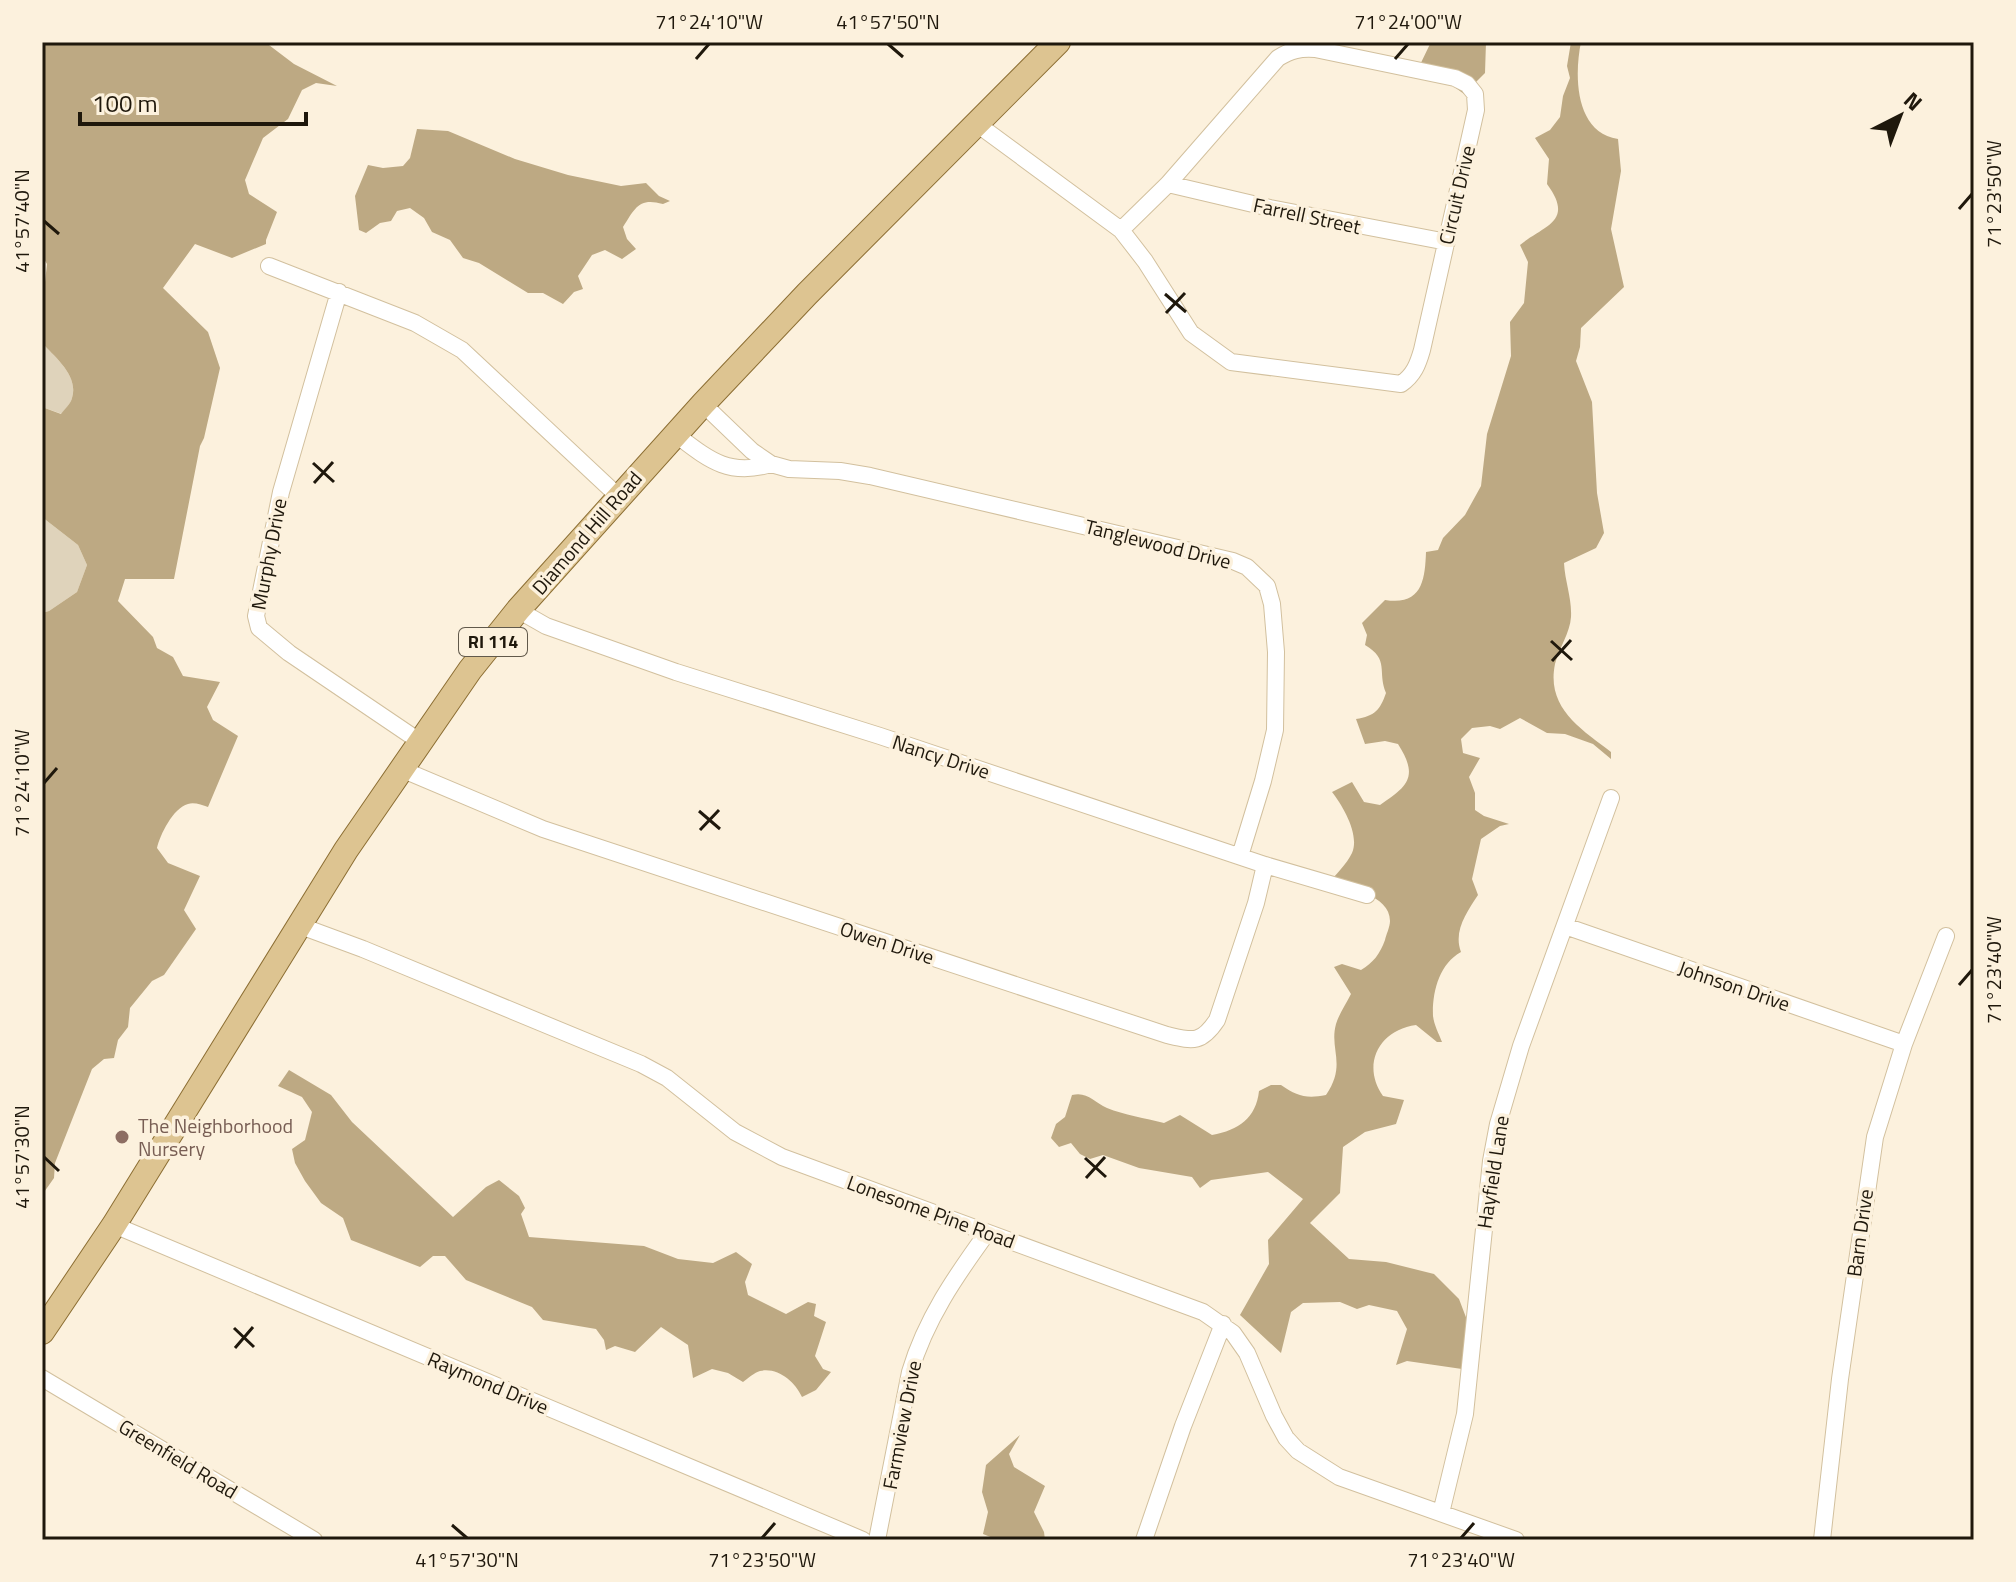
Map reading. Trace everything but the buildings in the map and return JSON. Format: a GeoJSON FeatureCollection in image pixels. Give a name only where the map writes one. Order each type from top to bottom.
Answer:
{"type":"FeatureCollection","features":[{"type":"Feature","properties":{"kind":"main road","name":"Diamond Hill Road"},"geometry":{"type":"LineString","coordinates":[[42,1332],[114,1225],[298,925],[419,741],[470,670],[518,610],[703,404],[807,294],[1058,42]]}},
{"type":"Feature","properties":{"kind":"street","name":"Circuit Drive"},"geometry":{"type":"LineString","coordinates":[[977,124],[1121,230],[1145,261],[1191,333],[1221,356],[1231,362],[1401,384],[1417,367],[1476,110],[1475,94],[1467,84],[1439,74],[1315,49],[1289,51],[1278,58],[1168,184],[1121,230]]}},
{"type":"Feature","properties":{"kind":"street","name":"Farrell Street"},"geometry":{"type":"LineString","coordinates":[[1168,184],[1270,208],[1447,242]]}},
{"type":"Feature","properties":{"kind":"street"},"geometry":{"type":"LineString","coordinates":[[269,266],[415,323],[462,350],[618,496]]}},
{"type":"Feature","properties":{"kind":"street","name":"Murphy Drive"},"geometry":{"type":"LineString","coordinates":[[339,292],[281,492],[256,616],[259,628],[289,653],[419,741]]}},
{"type":"Feature","properties":{"kind":"street","name":"Tanglewood Drive"},"geometry":{"type":"LineString","coordinates":[[703,404],[752,451],[771,464],[789,469],[840,471],[898,481],[1233,561],[1258,576],[1267,586],[1272,604],[1276,721],[1263,781],[1240,856]]}},
{"type":"Feature","properties":{"kind":"street","name":"Tanglewood Drive"},"geometry":{"type":"LineString","coordinates":[[675,434],[717,464],[751,470],[771,464]]}},
{"type":"Feature","properties":{"kind":"street","name":"Nancy Drive"},"geometry":{"type":"LineString","coordinates":[[518,610],[546,626],[676,672],[1265,865],[1367,895]]}},
{"type":"Feature","properties":{"kind":"street","name":"Owen Drive"},"geometry":{"type":"LineString","coordinates":[[401,769],[543,829],[1188,1040],[1199,1039],[1208,1033],[1217,1020],[1256,903],[1265,865]]}},
{"type":"Feature","properties":{"kind":"street","name":"Hayfield Lane"},"geometry":{"type":"LineString","coordinates":[[1441,1513],[1465,1414],[1491,1161],[1498,1124],[1521,1046],[1611,798]]}},
{"type":"Feature","properties":{"kind":"street","name":"Lonesome Pine Road"},"geometry":{"type":"LineString","coordinates":[[298,925],[641,1064],[667,1078],[735,1132],[782,1157],[1203,1312],[1233,1333],[1247,1353],[1280,1427],[1298,1451],[1339,1477],[1516,1540]]}},
{"type":"Feature","properties":{"kind":"street","name":"Johnson Drive"},"geometry":{"type":"LineString","coordinates":[[1565,926],[1904,1044]]}},
{"type":"Feature","properties":{"kind":"street","name":"Barn Drive"},"geometry":{"type":"LineString","coordinates":[[1822,1540],[1840,1379],[1875,1137],[1904,1044],[1946,936]]}},
{"type":"Feature","properties":{"kind":"street","name":"Raymond Drive"},"geometry":{"type":"LineString","coordinates":[[114,1225],[863,1540]]}},
{"type":"Feature","properties":{"kind":"street","name":"Farmview Drive"},"geometry":{"type":"LineString","coordinates":[[877,1540],[917,1350],[932,1314],[987,1233]]}},
{"type":"Feature","properties":{"kind":"street"},"geometry":{"type":"LineString","coordinates":[[1144,1540],[1223,1324]]}},
{"type":"Feature","properties":{"kind":"street","name":"Greenfield Road"},"geometry":{"type":"LineString","coordinates":[[42,1378],[314,1540]]}},
{"type":"Feature","properties":{"kind":"shaded area"},"geometry":{"type":"Polygon","coordinates":[[[42,42],[265,42],[294,64],[337,86],[316,83],[302,90],[288,119],[263,138],[245,180],[249,194],[277,212],[266,244],[232,258],[195,244],[163,288],[208,332],[220,368],[200,446],[174,579],[125,579],[118,601],[153,637],[157,648],[173,657],[183,676],[220,682],[207,707],[213,720],[238,736],[208,807],[193,803],[177,811],[157,848],[168,863],[200,876],[184,910],[196,929],[164,975],[152,981],[130,1008],[128,1027],[118,1040],[114,1058],[104,1059],[92,1069],[55,1163],[54,1178],[42,1195],[42,613],[77,592],[87,565],[78,545],[42,517],[42,407],[61,414],[72,398],[73,390],[69,375],[42,343],[47,264],[42,256],[42,42]]]}},
{"type":"Feature","properties":{"kind":"shaded area"},"geometry":{"type":"Polygon","coordinates":[[[1431,42],[1486,42],[1485,73],[1464,94],[1449,83],[1417,71],[1431,42]]]}},
{"type":"Feature","properties":{"kind":"shaded area"},"geometry":{"type":"Polygon","coordinates":[[[1571,42],[1581,42],[1578,86],[1586,114],[1593,126],[1618,139],[1621,171],[1611,229],[1624,287],[1581,328],[1576,361],[1592,402],[1597,493],[1604,533],[1596,548],[1564,563],[1571,617],[1555,664],[1554,679],[1556,693],[1568,716],[1611,752],[1611,759],[1593,744],[1565,734],[1547,733],[1520,718],[1500,729],[1490,726],[1472,728],[1461,739],[1463,753],[1480,758],[1469,777],[1475,793],[1475,810],[1509,824],[1500,826],[1481,839],[1472,879],[1478,895],[1460,929],[1461,952],[1442,971],[1434,998],[1433,1016],[1442,1042],[1437,1042],[1416,1025],[1403,1028],[1383,1041],[1374,1061],[1374,1073],[1383,1096],[1404,1100],[1396,1124],[1365,1132],[1343,1147],[1340,1193],[1310,1223],[1349,1259],[1386,1262],[1434,1274],[1459,1299],[1467,1320],[1462,1369],[1407,1361],[1396,1365],[1407,1329],[1397,1311],[1369,1305],[1357,1309],[1340,1302],[1303,1303],[1291,1312],[1281,1353],[1240,1315],[1269,1264],[1268,1240],[1303,1199],[1268,1172],[1211,1180],[1200,1188],[1192,1177],[1139,1168],[1103,1155],[1090,1159],[1080,1154],[1071,1143],[1059,1147],[1051,1138],[1056,1124],[1065,1117],[1072,1095],[1077,1094],[1114,1110],[1164,1123],[1180,1115],[1212,1135],[1230,1130],[1244,1121],[1254,1109],[1259,1091],[1271,1085],[1281,1085],[1297,1094],[1313,1097],[1326,1095],[1332,1084],[1337,1066],[1334,1033],[1351,994],[1334,967],[1342,964],[1361,970],[1369,964],[1381,950],[1390,921],[1383,904],[1375,898],[1328,884],[1347,861],[1354,846],[1349,821],[1332,792],[1352,782],[1364,802],[1380,805],[1404,786],[1409,773],[1398,744],[1385,741],[1365,744],[1356,719],[1376,711],[1386,693],[1380,661],[1373,650],[1365,645],[1367,635],[1362,623],[1385,600],[1397,601],[1414,595],[1422,581],[1426,552],[1438,550],[1443,538],[1465,515],[1481,486],[1487,434],[1511,356],[1510,322],[1524,303],[1528,262],[1520,245],[1557,215],[1555,197],[1547,184],[1549,159],[1535,138],[1550,130],[1560,117],[1570,78],[1567,66],[1571,42]]]}},
{"type":"Feature","properties":{"kind":"shaded area"},"geometry":{"type":"Polygon","coordinates":[[[417,129],[448,131],[515,159],[568,175],[621,186],[646,183],[659,196],[670,201],[663,204],[648,202],[638,206],[623,227],[627,239],[636,249],[622,259],[605,250],[592,255],[578,276],[583,289],[574,292],[563,304],[543,293],[528,293],[479,263],[463,258],[450,240],[432,232],[424,218],[410,208],[397,211],[391,221],[380,223],[366,233],[359,230],[355,196],[368,165],[383,168],[403,166],[410,158],[417,129]]]}},
{"type":"Feature","properties":{"kind":"shaded area"},"geometry":{"type":"Polygon","coordinates":[[[42,343],[72,382],[71,400],[62,414],[42,407],[42,343]]]}},
{"type":"Feature","properties":{"kind":"shaded area"},"geometry":{"type":"Polygon","coordinates":[[[42,517],[78,545],[87,565],[77,592],[42,613],[42,517]]]}},
{"type":"Feature","properties":{"kind":"shaded area"},"geometry":{"type":"Polygon","coordinates":[[[289,1070],[331,1095],[352,1122],[453,1217],[486,1187],[499,1180],[519,1196],[525,1208],[521,1214],[529,1237],[644,1246],[678,1259],[713,1263],[736,1252],[752,1264],[745,1282],[748,1295],[786,1314],[808,1302],[816,1304],[814,1316],[826,1322],[815,1356],[823,1369],[831,1372],[816,1390],[802,1397],[790,1381],[773,1371],[758,1372],[743,1382],[728,1373],[712,1369],[693,1378],[688,1345],[661,1327],[635,1352],[615,1346],[606,1350],[604,1340],[596,1329],[543,1320],[532,1307],[466,1280],[445,1256],[433,1256],[420,1267],[351,1240],[343,1218],[321,1203],[295,1163],[292,1149],[305,1140],[312,1112],[302,1097],[278,1086],[289,1070]]]}},
{"type":"Feature","properties":{"kind":"shaded area"},"geometry":{"type":"Polygon","coordinates":[[[1020,1435],[1009,1454],[1014,1467],[1045,1486],[1034,1512],[1045,1540],[998,1540],[983,1534],[988,1512],[982,1492],[986,1465],[1020,1435]]]}},
{"type":"Feature","properties":{"kind":"place","name":"The Neighborhood Nursery"},"geometry":{"type":"Point","coordinates":[122,1137]}}]}
